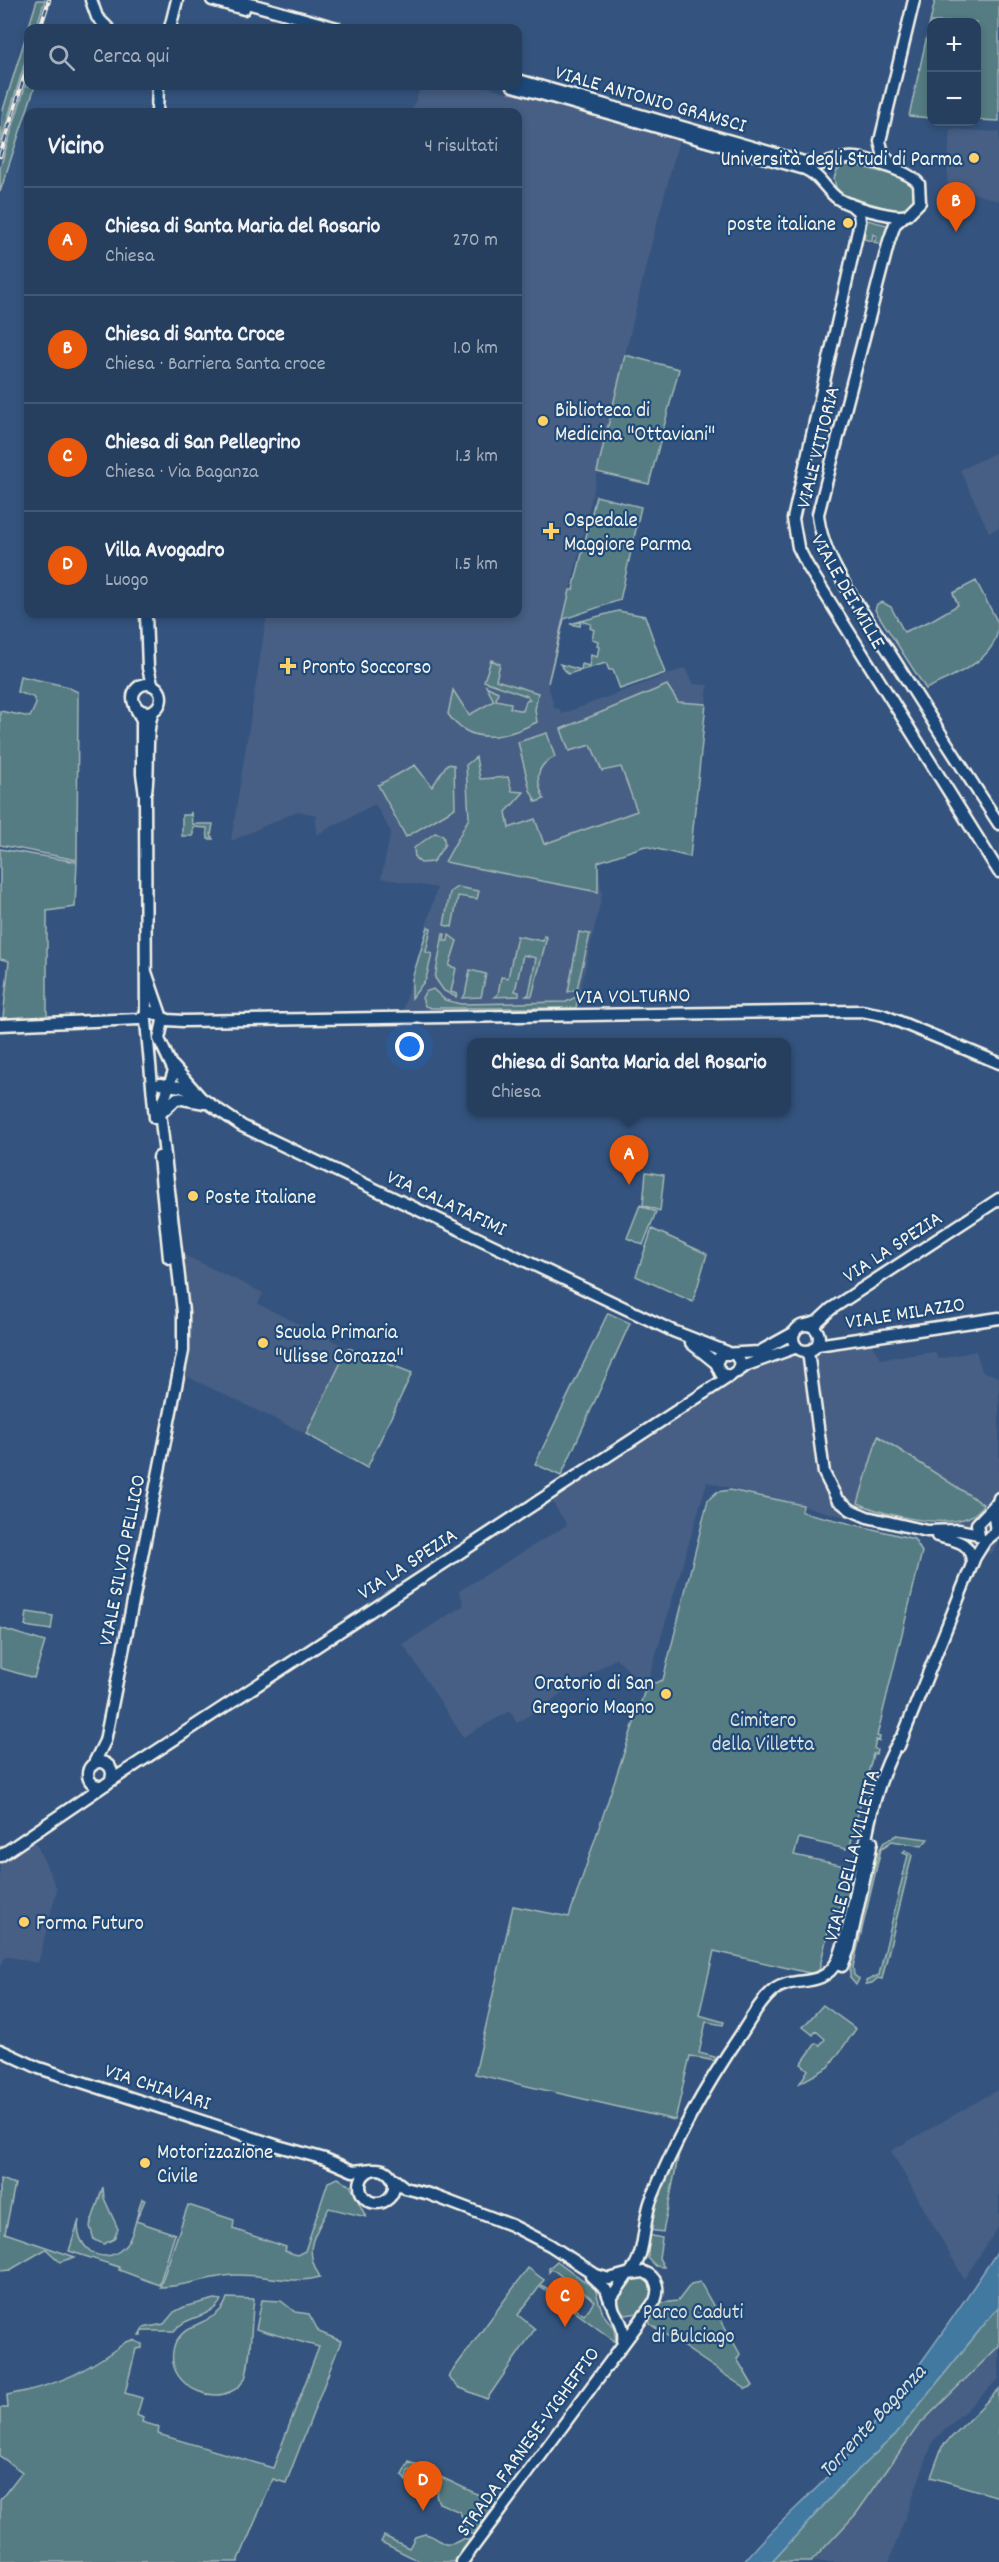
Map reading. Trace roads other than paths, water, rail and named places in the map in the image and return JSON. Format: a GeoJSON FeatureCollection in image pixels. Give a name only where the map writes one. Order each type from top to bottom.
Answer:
{"type":"FeatureCollection","features":[{"type":"Feature","properties":{"kind":"main road"},"geometry":{"type":"LineString","coordinates":[[174,24],[179,5],[185,0]]}},
{"type":"Feature","properties":{"kind":"main road"},"geometry":{"type":"LineString","coordinates":[[212,0],[298,24]]}},
{"type":"Feature","properties":{"kind":"main road"},"geometry":{"type":"LineString","coordinates":[[236,0],[323,24]]}},
{"type":"Feature","properties":{"kind":"main road"},"geometry":{"type":"LineString","coordinates":[[901,172],[884,155],[880,141],[914,0]]}},
{"type":"Feature","properties":{"kind":"main road"},"geometry":{"type":"LineString","coordinates":[[94,3],[100,20],[104,24]]}},
{"type":"Feature","properties":{"kind":"main road","name":"VIALE ANTONIO GRAMSCI"},"geometry":{"type":"LineString","coordinates":[[522,81],[811,164],[826,164],[857,158],[901,172]]}},
{"type":"Feature","properties":{"kind":"main road","name":"VIALE ANTONIO GRAMSCI"},"geometry":{"type":"LineString","coordinates":[[522,89],[805,169],[816,175],[839,198]]}},
{"type":"Feature","properties":{"kind":"main road"},"geometry":{"type":"LineString","coordinates":[[156,108],[158,90]]}},
{"type":"Feature","properties":{"kind":"main road"},"geometry":{"type":"LineString","coordinates":[[843,159],[834,165],[829,175],[829,185],[839,198],[905,216]]}},
{"type":"Feature","properties":{"kind":"main road","name":"VIALE VITTORIA"},"geometry":{"type":"LineString","coordinates":[[901,172],[914,178],[920,188],[918,206],[895,224],[890,237],[818,514],[819,530],[848,588],[999,824]]}},
{"type":"Feature","properties":{"kind":"main road","name":"VIALE DEI MILLE"},"geometry":{"type":"LineString","coordinates":[[839,198],[858,210],[860,222],[793,519],[794,533],[807,565],[999,872]]}},
{"type":"Feature","properties":{"kind":"main road"},"geometry":{"type":"LineString","coordinates":[[145,795],[142,774],[142,720],[132,696],[141,681],[146,618]]}},
{"type":"Feature","properties":{"kind":"main road"},"geometry":{"type":"LineString","coordinates":[[145,795],[149,777],[150,718],[161,696],[152,684],[146,632]]}},
{"type":"Feature","properties":{"kind":"main road"},"geometry":{"type":"LineString","coordinates":[[137,687],[145,683],[152,684]]}},
{"type":"Feature","properties":{"kind":"main road"},"geometry":{"type":"LineString","coordinates":[[135,707],[144,712],[155,709]]}},
{"type":"Feature","properties":{"kind":"main road","name":"VIALE SILVIO PELLICO"},"geometry":{"type":"LineString","coordinates":[[145,795],[146,1016],[177,1329],[175,1386]]}},
{"type":"Feature","properties":{"kind":"main road"},"geometry":{"type":"LineString","coordinates":[[146,972],[161,1016]]}},
{"type":"Feature","properties":{"kind":"main road"},"geometry":{"type":"LineString","coordinates":[[151,984],[169,1015],[179,1019],[205,1020]]}},
{"type":"Feature","properties":{"kind":"main road","name":"VIA VOLTURNO"},"geometry":{"type":"LineString","coordinates":[[161,1016],[173,1021],[258,1021],[862,1011],[893,1019],[999,1063]]}},
{"type":"Feature","properties":{"kind":"main road"},"geometry":{"type":"LineString","coordinates":[[0,1025],[93,1023],[141,1019],[152,1012],[161,1016]]}},
{"type":"Feature","properties":{"kind":"main road","name":"VIA CALATAFIMI"},"geometry":{"type":"LineString","coordinates":[[161,1016],[163,1023],[159,1030],[159,1039],[172,1063],[195,1093],[246,1128],[673,1331],[731,1353]]}},
{"type":"Feature","properties":{"kind":"main road","name":"VIA VOLTURNO"},"geometry":{"type":"LineString","coordinates":[[159,1030],[168,1026],[244,1025],[258,1021]]}},
{"type":"Feature","properties":{"kind":"main road"},"geometry":{"type":"LineString","coordinates":[[93,1023],[140,1026],[147,1033]]}},
{"type":"Feature","properties":{"kind":"main road","name":"VIA CALATAFIMI"},"geometry":{"type":"LineString","coordinates":[[172,1063],[168,1082],[195,1093]]}},
{"type":"Feature","properties":{"kind":"main road"},"geometry":{"type":"LineString","coordinates":[[152,1075],[168,1082]]}},
{"type":"Feature","properties":{"kind":"main road","name":"VIALE SILVIO PELLICO"},"geometry":{"type":"LineString","coordinates":[[90,1769],[105,1741],[183,1353],[184,1325],[160,1118],[160,1107],[168,1082]]}},
{"type":"Feature","properties":{"kind":"main road","name":"VIA CALATAFIMI"},"geometry":{"type":"LineString","coordinates":[[160,1118],[169,1103],[177,1098],[207,1103]]}},
{"type":"Feature","properties":{"kind":"main road","name":"VIA LA SPEZIA"},"geometry":{"type":"LineString","coordinates":[[731,1353],[759,1352],[806,1325],[817,1322],[838,1304],[999,1199]]}},
{"type":"Feature","properties":{"kind":"main road","name":"VIALE MILAZZO"},"geometry":{"type":"LineString","coordinates":[[807,1348],[999,1318]]}},
{"type":"Feature","properties":{"kind":"main road"},"geometry":{"type":"LineString","coordinates":[[806,1325],[817,1330],[819,1338],[807,1348]]}},
{"type":"Feature","properties":{"kind":"main road","name":"VIA CALATAFIMI"},"geometry":{"type":"LineString","coordinates":[[673,1331],[716,1365]]}},
{"type":"Feature","properties":{"kind":"main road"},"geometry":{"type":"LineString","coordinates":[[795,1332],[794,1340],[807,1348]]}},
{"type":"Feature","properties":{"kind":"main road"},"geometry":{"type":"LineString","coordinates":[[807,1348],[823,1469],[833,1494],[845,1507],[860,1515],[923,1530],[964,1544],[973,1561]]}},
{"type":"Feature","properties":{"kind":"main road","name":"VIA LA SPEZIA"},"geometry":{"type":"LineString","coordinates":[[0,1849],[105,1785],[705,1391],[747,1365],[807,1348]]}},
{"type":"Feature","properties":{"kind":"main road"},"geometry":{"type":"LineString","coordinates":[[705,1391],[715,1376],[716,1365],[719,1356],[731,1353],[740,1365],[734,1374],[721,1374],[716,1365]]}},
{"type":"Feature","properties":{"kind":"main road"},"geometry":{"type":"LineString","coordinates":[[923,1530],[958,1530],[990,1538],[996,1532],[998,1500]]}},
{"type":"Feature","properties":{"kind":"main road"},"geometry":{"type":"LineString","coordinates":[[978,1534],[977,1526],[998,1500]]}},
{"type":"Feature","properties":{"kind":"main road"},"geometry":{"type":"LineString","coordinates":[[958,1530],[988,1518],[995,1523]]}},
{"type":"Feature","properties":{"kind":"main road","name":"VIALE DELLA VILLETTA"},"geometry":{"type":"LineString","coordinates":[[628,2274],[636,2263],[650,2205],[685,2130],[730,2051],[766,2000],[785,1992],[821,1985],[840,1968],[849,1948],[881,1801],[900,1739],[973,1561],[978,1534]]}},
{"type":"Feature","properties":{"kind":"main road","name":"VIALE DELLA VILLETTA"},"geometry":{"type":"LineString","coordinates":[[973,1561],[990,1538]]}},
{"type":"Feature","properties":{"kind":"main road","name":"VIALE SILVIO PELLICO"},"geometry":{"type":"LineString","coordinates":[[105,1741],[109,1767]]}},
{"type":"Feature","properties":{"kind":"main road"},"geometry":{"type":"LineString","coordinates":[[74,1804],[90,1769],[99,1763],[109,1767],[130,1767]]}},
{"type":"Feature","properties":{"kind":"main road"},"geometry":{"type":"LineString","coordinates":[[90,1769],[91,1782],[105,1785],[111,1777],[109,1767]]}},
{"type":"Feature","properties":{"kind":"main road","name":"VIA LA SPEZIA"},"geometry":{"type":"LineString","coordinates":[[0,1856],[49,1820]]}},
{"type":"Feature","properties":{"kind":"main road","name":"VIA CHIAVARI"},"geometry":{"type":"LineString","coordinates":[[0,2050],[39,2068],[305,2155],[325,2159],[356,2171],[373,2169]]}},
{"type":"Feature","properties":{"kind":"main road","name":"VIA CHIAVARI"},"geometry":{"type":"LineString","coordinates":[[305,2155],[350,2177],[361,2192]]}},
{"type":"Feature","properties":{"kind":"main road"},"geometry":{"type":"LineString","coordinates":[[440,2199],[407,2195],[375,2203],[365,2198],[361,2192],[362,2178],[373,2169],[384,2170],[405,2188],[440,2199],[512,2224],[550,2245],[588,2272],[606,2290],[618,2316],[629,2320],[641,2317],[657,2295],[656,2282],[650,2274],[637,2271],[609,2279],[588,2272]]}},
{"type":"Feature","properties":{"kind":"main road"},"geometry":{"type":"LineString","coordinates":[[389,2198],[394,2189],[392,2178]]}},
{"type":"Feature","properties":{"kind":"main road","name":"VIALE DELLA VILLETTA"},"geometry":{"type":"LineString","coordinates":[[643,2239],[644,2262],[650,2274]]}},
{"type":"Feature","properties":{"kind":"main road"},"geometry":{"type":"LineString","coordinates":[[611,2303],[614,2291],[628,2274]]}},
{"type":"Feature","properties":{"kind":"main road","name":"STRADA FARNESE-VIGHEFFIO"},"geometry":{"type":"LineString","coordinates":[[618,2316],[624,2327],[623,2343]]}},
{"type":"Feature","properties":{"kind":"main road","name":"STRADA FARNESE-VIGHEFFIO"},"geometry":{"type":"LineString","coordinates":[[462,2562],[641,2317]]}},
{"type":"Feature","properties":{"kind":"railway"},"geometry":{"type":"LineString","coordinates":[[41,24],[49,0]]}},
{"type":"Feature","properties":{"kind":"railway"},"geometry":{"type":"LineString","coordinates":[[0,156],[24,77]]}},
{"type":"Feature","properties":{"kind":"place","name":"Università degli Studi di Parma"},"geometry":{"type":"Point","coordinates":[974,158]}},
{"type":"Feature","properties":{"kind":"place","name":"poste italiane"},"geometry":{"type":"Point","coordinates":[848,223]}},
{"type":"Feature","properties":{"kind":"place","name":"Chiesa di Santa Croce"},"geometry":{"type":"Point","coordinates":[956,232]}},
{"type":"Feature","properties":{"kind":"place","name":"Biblioteca di Medicina \"Ottaviani\""},"geometry":{"type":"Point","coordinates":[543,421]}},
{"type":"Feature","properties":{"kind":"place","name":"Ospedale Maggiore Parma"},"geometry":{"type":"Point","coordinates":[551,531]}},
{"type":"Feature","properties":{"kind":"place","name":"Pronto Soccorso"},"geometry":{"type":"Point","coordinates":[288,666]}},
{"type":"Feature","properties":{"kind":"place","name":"Chiesa di Santa Maria del Rosario"},"geometry":{"type":"Point","coordinates":[629,1185]}},
{"type":"Feature","properties":{"kind":"place","name":"Poste Italiane"},"geometry":{"type":"Point","coordinates":[193,1196]}},
{"type":"Feature","properties":{"kind":"place","name":"Scuola Primaria \"Ulisse Corazza\""},"geometry":{"type":"Point","coordinates":[263,1343]}},
{"type":"Feature","properties":{"kind":"place","name":"Oratorio di San Gregorio Magno"},"geometry":{"type":"Point","coordinates":[666,1694]}},
{"type":"Feature","properties":{"kind":"place","name":"Forma Futuro"},"geometry":{"type":"Point","coordinates":[24,1922]}},
{"type":"Feature","properties":{"kind":"place","name":"Motorizzazione Civile"},"geometry":{"type":"Point","coordinates":[145,2163]}},
{"type":"Feature","properties":{"kind":"place","name":"Chiesa di San Pellegrino"},"geometry":{"type":"Point","coordinates":[565,2327]}},
{"type":"Feature","properties":{"kind":"place","name":"Villa Avogadro"},"geometry":{"type":"Point","coordinates":[423,2511]}},
{"type":"Feature","properties":{"kind":"park label","name":"Cimitero della Villetta"},"geometry":{"type":"Point","coordinates":[763,1731]}},
{"type":"Feature","properties":{"kind":"park label","name":"Parco Caduti di Bulciago"},"geometry":{"type":"Point","coordinates":[693,2323]}},
{"type":"Feature","properties":{"kind":"water label","name":"Torrente Baganza"},"geometry":{"type":"Point","coordinates":[871,2420]}}]}
